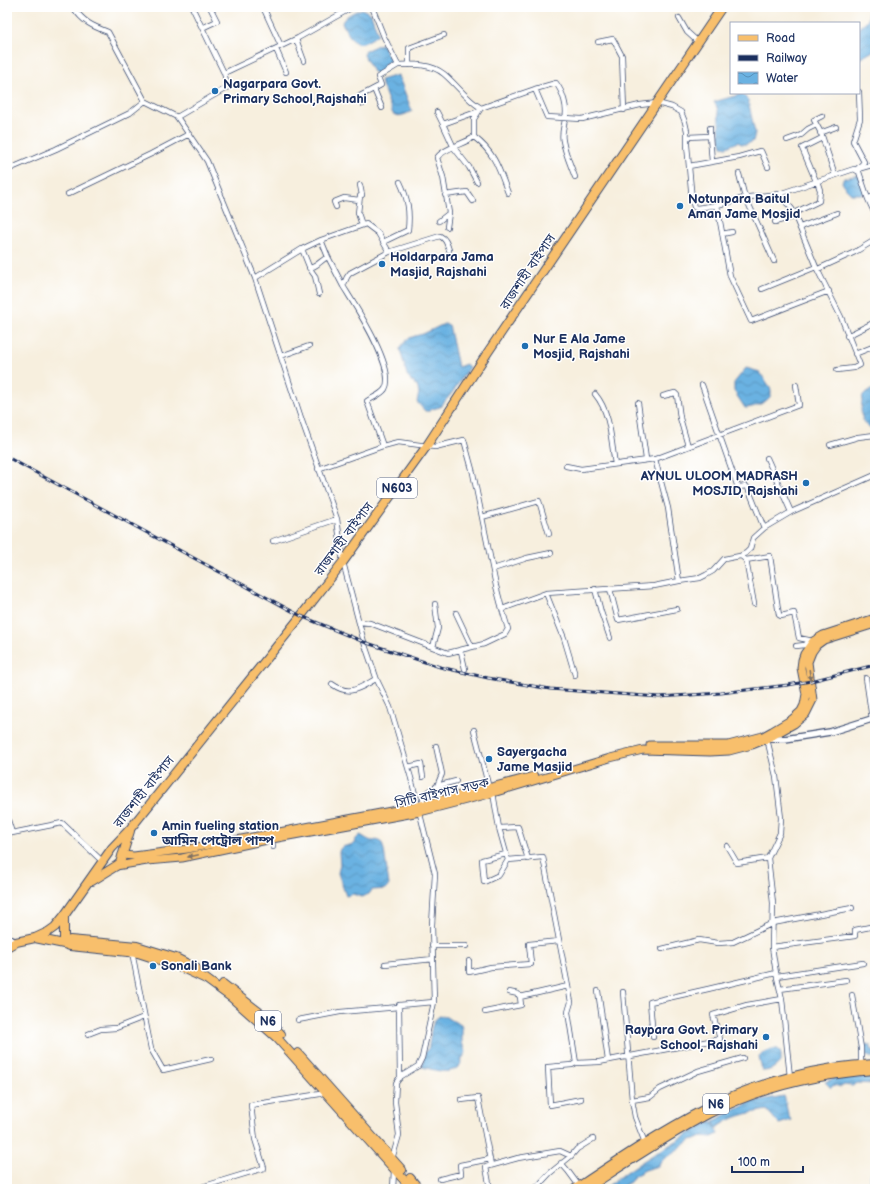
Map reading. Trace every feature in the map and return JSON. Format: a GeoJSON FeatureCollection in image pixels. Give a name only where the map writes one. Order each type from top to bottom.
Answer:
{"type":"FeatureCollection","features":[{"type":"Feature","properties":{"kind":"highway","name":"রাজশাহী বাইপাস"},"geometry":{"type":"LineString","coordinates":[[35,938],[48,932],[64,916],[112,848],[130,829],[343,562],[426,447],[488,352],[722,7]]}},
{"type":"Feature","properties":{"kind":"highway"},"geometry":{"type":"LineString","coordinates":[[116,866],[120,863],[130,829]]}},
{"type":"Feature","properties":{"kind":"highway"},"geometry":{"type":"LineString","coordinates":[[112,848],[122,856]]}},
{"type":"Feature","properties":{"kind":"highway","name":"সিটি বাইপাস সড়ক"},"geometry":{"type":"LineString","coordinates":[[87,885],[116,866]]}},
{"type":"Feature","properties":{"kind":"highway"},"geometry":{"type":"LineString","coordinates":[[64,916],[64,944]]}},
{"type":"Feature","properties":{"kind":"highway","name":"N6"},"geometry":{"type":"LineString","coordinates":[[7,947],[16,942],[35,938],[70,946],[132,952],[178,966],[206,979],[232,998],[277,1038],[325,1092],[419,1189]]}},
{"type":"Feature","properties":{"kind":"highway","name":"N6"},"geometry":{"type":"LineString","coordinates":[[64,944],[70,940],[137,946],[176,958],[215,978],[259,1012],[282,1035],[392,1159],[412,1189]]}},
{"type":"Feature","properties":{"kind":"highway","name":"N6"},"geometry":{"type":"LineString","coordinates":[[584,1188],[645,1143],[706,1109],[740,1093],[790,1077],[861,1064],[875,1064]]}},
{"type":"Feature","properties":{"kind":"highway","name":"N6"},"geometry":{"type":"LineString","coordinates":[[584,1188],[708,1114],[742,1099],[792,1083],[849,1071],[875,1070]]}},
{"type":"Feature","properties":{"kind":"main road"},"geometry":{"type":"LineString","coordinates":[[122,856],[134,856],[187,849],[419,809],[440,801],[491,791],[642,745],[728,745],[763,736],[801,711],[806,694],[801,668],[802,660],[811,641],[823,635],[875,618]]}},
{"type":"Feature","properties":{"kind":"main road","name":"সিটি বাইপাস সড়ক"},"geometry":{"type":"LineString","coordinates":[[116,866],[182,858],[419,809],[643,750],[710,752],[729,751],[767,739],[794,724],[806,714],[811,707],[813,700],[808,662],[817,645],[824,640],[875,624]]}},
{"type":"Feature","properties":{"kind":"street"},"geometry":{"type":"LineString","coordinates":[[73,7],[84,21],[108,32],[145,100],[177,117],[207,162],[255,278],[318,469],[337,519],[343,562],[360,622],[364,642],[376,679],[390,707],[408,767],[435,874],[432,924],[434,1002],[422,1058],[418,1066],[400,1078],[396,1083],[399,1135],[392,1159]]}},
{"type":"Feature","properties":{"kind":"street"},"geometry":{"type":"LineString","coordinates":[[177,117],[228,87],[224,73],[192,7]]}},
{"type":"Feature","properties":{"kind":"street"},"geometry":{"type":"LineString","coordinates":[[202,28],[217,21],[212,9],[214,7]]}},
{"type":"Feature","properties":{"kind":"street"},"geometry":{"type":"LineString","coordinates":[[263,7],[281,46]]}},
{"type":"Feature","properties":{"kind":"street"},"geometry":{"type":"LineString","coordinates":[[224,73],[296,39],[353,7]]}},
{"type":"Feature","properties":{"kind":"street"},"geometry":{"type":"LineString","coordinates":[[372,7],[384,37],[398,65]]}},
{"type":"Feature","properties":{"kind":"street"},"geometry":{"type":"LineString","coordinates":[[679,18],[687,32],[698,42]]}},
{"type":"Feature","properties":{"kind":"street"},"geometry":{"type":"LineString","coordinates":[[409,65],[409,48],[444,35]]}},
{"type":"Feature","properties":{"kind":"street"},"geometry":{"type":"LineString","coordinates":[[296,39],[304,61]]}},
{"type":"Feature","properties":{"kind":"street"},"geometry":{"type":"LineString","coordinates":[[598,42],[614,39],[622,56],[624,110]]}},
{"type":"Feature","properties":{"kind":"street"},"geometry":{"type":"LineString","coordinates":[[276,49],[286,72]]}},
{"type":"Feature","properties":{"kind":"street"},"geometry":{"type":"LineString","coordinates":[[363,104],[360,96],[381,85],[378,77],[398,65],[422,65],[433,68],[444,74],[480,110]]}},
{"type":"Feature","properties":{"kind":"street"},"geometry":{"type":"LineString","coordinates":[[443,124],[535,89],[556,83],[561,89],[565,106],[566,118],[562,127],[563,141],[575,177]]}},
{"type":"Feature","properties":{"kind":"street"},"geometry":{"type":"LineString","coordinates":[[374,89],[382,108]]}},
{"type":"Feature","properties":{"kind":"street"},"geometry":{"type":"LineString","coordinates":[[535,89],[547,117],[582,119],[640,105],[657,103],[672,107],[681,112],[685,122],[687,137],[692,200],[694,207],[697,208],[747,198],[779,194],[854,169],[856,170],[875,164]]}},
{"type":"Feature","properties":{"kind":"street"},"geometry":{"type":"LineString","coordinates":[[856,170],[864,162],[853,141],[860,119],[859,94]]}},
{"type":"Feature","properties":{"kind":"street"},"geometry":{"type":"LineString","coordinates":[[7,170],[56,149],[130,113],[145,100]]}},
{"type":"Feature","properties":{"kind":"street"},"geometry":{"type":"LineString","coordinates":[[474,137],[474,120],[480,110]]}},
{"type":"Feature","properties":{"kind":"street"},"geometry":{"type":"LineString","coordinates":[[437,112],[454,148],[469,167],[477,182]]}},
{"type":"Feature","properties":{"kind":"street"},"geometry":{"type":"LineString","coordinates":[[822,116],[814,120],[835,175]]}},
{"type":"Feature","properties":{"kind":"street"},"geometry":{"type":"LineString","coordinates":[[787,140],[802,135],[808,129],[816,125]]}},
{"type":"Feature","properties":{"kind":"street"},"geometry":{"type":"LineString","coordinates":[[820,133],[836,127]]}},
{"type":"Feature","properties":{"kind":"street"},"geometry":{"type":"LineString","coordinates":[[710,128],[712,162]]}},
{"type":"Feature","properties":{"kind":"street"},"geometry":{"type":"LineString","coordinates":[[68,194],[189,134]]}},
{"type":"Feature","properties":{"kind":"street"},"geometry":{"type":"LineString","coordinates":[[687,137],[710,136]]}},
{"type":"Feature","properties":{"kind":"street"},"geometry":{"type":"LineString","coordinates":[[447,227],[449,213],[437,158],[440,153],[454,148],[474,137]]}},
{"type":"Feature","properties":{"kind":"street"},"geometry":{"type":"LineString","coordinates":[[474,137],[484,145],[497,164],[508,193]]}},
{"type":"Feature","properties":{"kind":"street"},"geometry":{"type":"LineString","coordinates":[[775,222],[793,217],[794,214],[819,201],[820,190],[802,148],[822,138]]}},
{"type":"Feature","properties":{"kind":"street"},"geometry":{"type":"LineString","coordinates":[[689,166],[739,157],[761,151],[768,167]]}},
{"type":"Feature","properties":{"kind":"street"},"geometry":{"type":"LineString","coordinates":[[856,170],[859,172],[868,199],[875,214]]}},
{"type":"Feature","properties":{"kind":"street"},"geometry":{"type":"LineString","coordinates":[[739,174],[744,194],[774,261]]}},
{"type":"Feature","properties":{"kind":"street"},"geometry":{"type":"LineString","coordinates":[[383,242],[408,230],[409,211],[406,195],[400,182]]}},
{"type":"Feature","properties":{"kind":"street"},"geometry":{"type":"LineString","coordinates":[[360,185],[362,195],[360,196],[359,200],[358,213],[362,225]]}},
{"type":"Feature","properties":{"kind":"street"},"geometry":{"type":"LineString","coordinates":[[445,195],[467,192],[473,201]]}},
{"type":"Feature","properties":{"kind":"street"},"geometry":{"type":"LineString","coordinates":[[779,194],[787,202],[794,214],[817,268],[841,316],[847,336],[860,365],[854,368],[837,370]]}},
{"type":"Feature","properties":{"kind":"street"},"geometry":{"type":"LineString","coordinates":[[868,199],[875,196]]}},
{"type":"Feature","properties":{"kind":"street"},"geometry":{"type":"LineString","coordinates":[[336,207],[334,202],[344,198],[359,200]]}},
{"type":"Feature","properties":{"kind":"street"},"geometry":{"type":"LineString","coordinates":[[717,205],[730,276],[751,321],[829,291]]}},
{"type":"Feature","properties":{"kind":"street"},"geometry":{"type":"LineString","coordinates":[[439,221],[449,213]]}},
{"type":"Feature","properties":{"kind":"street"},"geometry":{"type":"LineString","coordinates":[[800,227],[837,213]]}},
{"type":"Feature","properties":{"kind":"street"},"geometry":{"type":"LineString","coordinates":[[255,278],[302,249],[321,240],[366,224],[378,233],[389,252]]}},
{"type":"Feature","properties":{"kind":"street"},"geometry":{"type":"LineString","coordinates":[[722,234],[732,232]]}},
{"type":"Feature","properties":{"kind":"street"},"geometry":{"type":"LineString","coordinates":[[343,286],[350,273],[389,252],[440,236],[447,242],[449,250]]}},
{"type":"Feature","properties":{"kind":"street"},"geometry":{"type":"LineString","coordinates":[[321,240],[343,286],[370,331],[384,362],[386,387],[380,394],[367,402],[383,446]]}},
{"type":"Feature","properties":{"kind":"street"},"geometry":{"type":"LineString","coordinates":[[762,289],[855,252],[875,240]]}},
{"type":"Feature","properties":{"kind":"street"},"geometry":{"type":"LineString","coordinates":[[302,249],[309,268],[315,276],[319,294]]}},
{"type":"Feature","properties":{"kind":"street"},"geometry":{"type":"LineString","coordinates":[[309,268],[317,266],[322,259],[328,257]]}},
{"type":"Feature","properties":{"kind":"street"},"geometry":{"type":"LineString","coordinates":[[847,336],[875,322]]}},
{"type":"Feature","properties":{"kind":"street"},"geometry":{"type":"LineString","coordinates":[[281,356],[309,346]]}},
{"type":"Feature","properties":{"kind":"street"},"geometry":{"type":"LineString","coordinates":[[855,354],[875,346]]}},
{"type":"Feature","properties":{"kind":"street"},"geometry":{"type":"LineString","coordinates":[[566,466],[581,469],[646,459],[655,459],[799,405],[796,385]]}},
{"type":"Feature","properties":{"kind":"street"},"geometry":{"type":"LineString","coordinates":[[702,386],[721,435],[737,485],[740,487],[746,486],[748,488],[764,528]]}},
{"type":"Feature","properties":{"kind":"street"},"geometry":{"type":"LineString","coordinates":[[663,396],[676,393],[677,395],[688,446]]}},
{"type":"Feature","properties":{"kind":"street"},"geometry":{"type":"LineString","coordinates":[[595,394],[600,401],[608,422],[615,464]]}},
{"type":"Feature","properties":{"kind":"street"},"geometry":{"type":"LineString","coordinates":[[638,403],[646,459]]}},
{"type":"Feature","properties":{"kind":"street"},"geometry":{"type":"LineString","coordinates":[[830,445],[858,437],[875,435]]}},
{"type":"Feature","properties":{"kind":"street"},"geometry":{"type":"LineString","coordinates":[[318,469],[398,442],[435,448],[464,440],[507,632],[484,644],[448,654],[404,635],[370,623],[360,622]]}},
{"type":"Feature","properties":{"kind":"street"},"geometry":{"type":"LineString","coordinates":[[767,458],[792,512]]}},
{"type":"Feature","properties":{"kind":"street"},"geometry":{"type":"LineString","coordinates":[[655,459],[668,508],[679,581]]}},
{"type":"Feature","properties":{"kind":"street"},"geometry":{"type":"LineString","coordinates":[[502,608],[546,593],[654,586],[706,576],[724,559],[741,556],[750,549],[753,538],[764,528],[792,512],[875,476]]}},
{"type":"Feature","properties":{"kind":"street"},"geometry":{"type":"LineString","coordinates":[[482,517],[539,501],[549,534]]}},
{"type":"Feature","properties":{"kind":"street"},"geometry":{"type":"LineString","coordinates":[[272,541],[337,519]]}},
{"type":"Feature","properties":{"kind":"street"},"geometry":{"type":"LineString","coordinates":[[493,569],[528,558],[551,553]]}},
{"type":"Feature","properties":{"kind":"street"},"geometry":{"type":"LineString","coordinates":[[741,556],[746,560],[754,604]]}},
{"type":"Feature","properties":{"kind":"street"},"geometry":{"type":"LineString","coordinates":[[746,560],[770,556],[779,614],[781,616],[794,613],[798,637],[811,641]]}},
{"type":"Feature","properties":{"kind":"street"},"geometry":{"type":"LineString","coordinates":[[595,589],[600,612],[610,638]]}},
{"type":"Feature","properties":{"kind":"street"},"geometry":{"type":"LineString","coordinates":[[610,589],[618,620],[677,609]]}},
{"type":"Feature","properties":{"kind":"street"},"geometry":{"type":"LineString","coordinates":[[546,593],[564,638],[575,675]]}},
{"type":"Feature","properties":{"kind":"street"},"geometry":{"type":"LineString","coordinates":[[433,647],[438,628],[435,604]]}},
{"type":"Feature","properties":{"kind":"street"},"geometry":{"type":"LineString","coordinates":[[456,613],[472,647]]}},
{"type":"Feature","properties":{"kind":"street"},"geometry":{"type":"LineString","coordinates":[[796,646],[805,645],[811,641]]}},
{"type":"Feature","properties":{"kind":"street"},"geometry":{"type":"LineString","coordinates":[[461,651],[465,669]]}},
{"type":"Feature","properties":{"kind":"street"},"geometry":{"type":"LineString","coordinates":[[790,1077],[782,999],[776,975],[772,947],[773,903],[768,858],[780,833],[781,818],[776,776],[767,739],[785,739],[830,732],[873,719],[866,678]]}},
{"type":"Feature","properties":{"kind":"street"},"geometry":{"type":"LineString","coordinates":[[332,684],[341,690],[352,691],[376,679]]}},
{"type":"Feature","properties":{"kind":"street"},"geometry":{"type":"LineString","coordinates":[[474,730],[491,791],[498,828],[508,860],[499,875],[484,882],[482,860],[506,854]]}},
{"type":"Feature","properties":{"kind":"street"},"geometry":{"type":"LineString","coordinates":[[436,746],[442,774],[437,786],[440,801]]}},
{"type":"Feature","properties":{"kind":"street"},"geometry":{"type":"LineString","coordinates":[[408,767],[421,764],[423,777]]}},
{"type":"Feature","properties":{"kind":"street"},"geometry":{"type":"LineString","coordinates":[[419,809],[424,802],[423,796],[437,786],[456,781]]}},
{"type":"Feature","properties":{"kind":"street"},"geometry":{"type":"LineString","coordinates":[[7,817],[12,832]]}},
{"type":"Feature","properties":{"kind":"street"},"geometry":{"type":"LineString","coordinates":[[7,834],[62,823],[103,862]]}},
{"type":"Feature","properties":{"kind":"street"},"geometry":{"type":"LineString","coordinates":[[498,828],[518,827],[528,859]]}},
{"type":"Feature","properties":{"kind":"street"},"geometry":{"type":"LineString","coordinates":[[272,839],[273,847]]}},
{"type":"Feature","properties":{"kind":"street"},"geometry":{"type":"LineString","coordinates":[[727,846],[737,863],[768,858]]}},
{"type":"Feature","properties":{"kind":"street"},"geometry":{"type":"LineString","coordinates":[[508,860],[543,857],[571,1002],[568,1012],[576,1063]]}},
{"type":"Feature","properties":{"kind":"street"},"geometry":{"type":"LineString","coordinates":[[662,949],[699,940],[718,943],[733,942],[773,923],[852,908]]}},
{"type":"Feature","properties":{"kind":"street"},"geometry":{"type":"LineString","coordinates":[[772,947],[855,936],[855,930],[875,926]]}},
{"type":"Feature","properties":{"kind":"street"},"geometry":{"type":"LineString","coordinates":[[7,938],[16,942]]}},
{"type":"Feature","properties":{"kind":"street"},"geometry":{"type":"LineString","coordinates":[[469,961],[469,972],[491,967],[531,964],[529,944],[558,941]]}},
{"type":"Feature","properties":{"kind":"street"},"geometry":{"type":"LineString","coordinates":[[432,946],[466,946]]}},
{"type":"Feature","properties":{"kind":"street"},"geometry":{"type":"LineString","coordinates":[[132,952],[151,1049],[163,1070],[211,1059]]}},
{"type":"Feature","properties":{"kind":"street"},"geometry":{"type":"LineString","coordinates":[[385,964],[433,959]]}},
{"type":"Feature","properties":{"kind":"street"},"geometry":{"type":"LineString","coordinates":[[653,1037],[650,1002],[776,975],[863,963]]}},
{"type":"Feature","properties":{"kind":"street"},"geometry":{"type":"LineString","coordinates":[[780,989],[846,980]]}},
{"type":"Feature","properties":{"kind":"street"},"geometry":{"type":"LineString","coordinates":[[520,997],[568,986]]}},
{"type":"Feature","properties":{"kind":"street"},"geometry":{"type":"LineString","coordinates":[[598,991],[608,1060]]}},
{"type":"Feature","properties":{"kind":"street"},"geometry":{"type":"LineString","coordinates":[[485,1012],[521,1005],[518,994],[509,992]]}},
{"type":"Feature","properties":{"kind":"street"},"geometry":{"type":"LineString","coordinates":[[623,992],[632,1100],[635,1117],[645,1143]]}},
{"type":"Feature","properties":{"kind":"street"},"geometry":{"type":"LineString","coordinates":[[852,995],[861,1048],[861,1064]]}},
{"type":"Feature","properties":{"kind":"street"},"geometry":{"type":"LineString","coordinates":[[581,1099],[550,1105],[548,1067],[572,1065],[576,1063],[599,1062],[720,1039],[713,1015],[747,1004],[782,999]]}},
{"type":"Feature","properties":{"kind":"street"},"geometry":{"type":"LineString","coordinates":[[298,1020],[340,1012],[399,1007],[399,1005],[434,1002]]}},
{"type":"Feature","properties":{"kind":"street"},"geometry":{"type":"LineString","coordinates":[[399,1007],[400,1078]]}},
{"type":"Feature","properties":{"kind":"street"},"geometry":{"type":"LineString","coordinates":[[88,1034],[101,1029],[116,1028],[144,1017]]}},
{"type":"Feature","properties":{"kind":"street"},"geometry":{"type":"LineString","coordinates":[[632,1100],[650,1097],[660,1089],[698,1072],[743,1058]]}},
{"type":"Feature","properties":{"kind":"street"},"geometry":{"type":"LineString","coordinates":[[195,1189],[264,1168],[255,1139],[251,1105],[325,1092]]}},
{"type":"Feature","properties":{"kind":"street"},"geometry":{"type":"LineString","coordinates":[[461,1100],[478,1098],[491,1165]]}},
{"type":"Feature","properties":{"kind":"street"},"geometry":{"type":"LineString","coordinates":[[534,1189],[577,1149],[593,1139]]}},
{"type":"Feature","properties":{"kind":"street"},"geometry":{"type":"LineString","coordinates":[[490,1189],[486,1167],[518,1158],[560,1151],[571,1156]]}},
{"type":"Feature","properties":{"kind":"street"},"geometry":{"type":"LineString","coordinates":[[440,1178],[461,1174],[460,1165],[490,1159]]}},
{"type":"Feature","properties":{"kind":"street"},"geometry":{"type":"LineString","coordinates":[[561,1163],[584,1188]]}},
{"type":"Feature","properties":{"kind":"street"},"geometry":{"type":"LineString","coordinates":[[393,1189],[397,1168]]}},
{"type":"Feature","properties":{"kind":"water"},"geometry":{"type":"Polygon","coordinates":[[[868,7],[875,7],[875,50],[860,58],[860,26],[868,19],[868,7]]]}},
{"type":"Feature","properties":{"kind":"water"},"geometry":{"type":"Polygon","coordinates":[[[362,9],[371,14],[378,34],[360,44],[353,40],[342,23],[347,16],[362,9]]]}},
{"type":"Feature","properties":{"kind":"water"},"geometry":{"type":"Polygon","coordinates":[[[382,44],[391,61],[383,65],[385,70],[377,73],[373,72],[364,55],[365,51],[382,44]]]}},
{"type":"Feature","properties":{"kind":"water"},"geometry":{"type":"Polygon","coordinates":[[[398,75],[412,111],[400,116],[393,114],[380,80],[398,75]]]}},
{"type":"Feature","properties":{"kind":"water"},"geometry":{"type":"Polygon","coordinates":[[[742,94],[748,100],[755,133],[753,141],[746,144],[738,142],[727,147],[722,146],[719,116],[714,102],[742,94]]]}},
{"type":"Feature","properties":{"kind":"water"},"geometry":{"type":"Polygon","coordinates":[[[859,175],[866,191],[861,194],[851,194],[842,182],[844,178],[859,175]]]}},
{"type":"Feature","properties":{"kind":"water"},"geometry":{"type":"Polygon","coordinates":[[[444,324],[449,325],[458,367],[466,364],[469,367],[452,393],[440,407],[430,411],[425,411],[417,402],[419,393],[417,385],[414,384],[415,382],[411,381],[407,375],[400,349],[410,338],[423,334],[444,324]]]}},
{"type":"Feature","properties":{"kind":"water"},"geometry":{"type":"Polygon","coordinates":[[[746,368],[760,372],[771,392],[768,399],[757,406],[745,408],[734,391],[734,383],[746,368]]]}},
{"type":"Feature","properties":{"kind":"water"},"geometry":{"type":"Polygon","coordinates":[[[875,389],[875,432],[863,421],[861,407],[863,395],[875,389]]]}},
{"type":"Feature","properties":{"kind":"water"},"geometry":{"type":"Polygon","coordinates":[[[360,835],[370,841],[377,840],[382,843],[389,885],[386,889],[372,890],[369,894],[361,897],[353,894],[346,896],[338,873],[340,865],[339,852],[342,847],[354,844],[355,840],[360,835]]]}},
{"type":"Feature","properties":{"kind":"water"},"geometry":{"type":"Polygon","coordinates":[[[440,1016],[444,1016],[461,1025],[462,1028],[462,1043],[466,1052],[461,1060],[461,1064],[451,1071],[441,1071],[422,1067],[425,1053],[429,1047],[434,1021],[440,1016]]]}},
{"type":"Feature","properties":{"kind":"water"},"geometry":{"type":"Polygon","coordinates":[[[866,1044],[870,1045],[872,1050],[875,1051],[875,1055],[872,1058],[862,1053],[861,1048],[866,1044]]]}},
{"type":"Feature","properties":{"kind":"water"},"geometry":{"type":"Polygon","coordinates":[[[772,1049],[778,1049],[781,1057],[780,1061],[772,1069],[764,1071],[762,1070],[759,1056],[772,1049]]]}},
{"type":"Feature","properties":{"kind":"water"},"geometry":{"type":"Polygon","coordinates":[[[875,1077],[875,1084],[856,1083],[853,1086],[844,1085],[841,1087],[834,1085],[831,1088],[825,1082],[835,1078],[875,1077]]]}},
{"type":"Feature","properties":{"kind":"water"},"geometry":{"type":"Polygon","coordinates":[[[784,1096],[791,1120],[779,1124],[767,1110],[734,1118],[716,1129],[718,1134],[712,1137],[703,1136],[691,1140],[661,1161],[658,1166],[645,1170],[634,1176],[630,1182],[623,1186],[622,1189],[604,1189],[643,1161],[712,1121],[716,1128],[714,1121],[751,1102],[784,1096]]]}},
{"type":"Feature","properties":{"kind":"waterway"},"geometry":{"type":"LineString","coordinates":[[867,1189],[871,1174],[875,1168]]}},
{"type":"Feature","properties":{"kind":"railway"},"geometry":{"type":"LineString","coordinates":[[7,457],[301,616],[364,642],[440,667],[488,678],[550,689],[659,697],[721,693],[788,685],[811,681],[875,665]]}},
{"type":"Feature","properties":{"kind":"place","name":"Nagarpara Govt. Primary School,Rajshahi"},"geometry":{"type":"Point","coordinates":[215,91]}},
{"type":"Feature","properties":{"kind":"place","name":"Notunpara Baitul Aman Jame Mosjid"},"geometry":{"type":"Point","coordinates":[680,206]}},
{"type":"Feature","properties":{"kind":"place","name":"Holdarpara Jama Masjid, Rajshahi"},"geometry":{"type":"Point","coordinates":[382,264]}},
{"type":"Feature","properties":{"kind":"place","name":"Nur E Ala Jame Mosjid, Rajshahi"},"geometry":{"type":"Point","coordinates":[525,346]}},
{"type":"Feature","properties":{"kind":"place","name":"AYNUL ULOOM MADRASH MOSJID, Rajshahi"},"geometry":{"type":"Point","coordinates":[806,483]}},
{"type":"Feature","properties":{"kind":"place","name":"Sayergacha Jame Masjid"},"geometry":{"type":"Point","coordinates":[489,759]}},
{"type":"Feature","properties":{"kind":"place","name":"Amin fueling station আমিন পেট্রোল পাম্প"},"geometry":{"type":"Point","coordinates":[154,833]}},
{"type":"Feature","properties":{"kind":"place","name":"Sonali Bank"},"geometry":{"type":"Point","coordinates":[153,966]}},
{"type":"Feature","properties":{"kind":"place","name":"Raypara Govt. Primary School, Rajshahi"},"geometry":{"type":"Point","coordinates":[766,1037]}}]}
